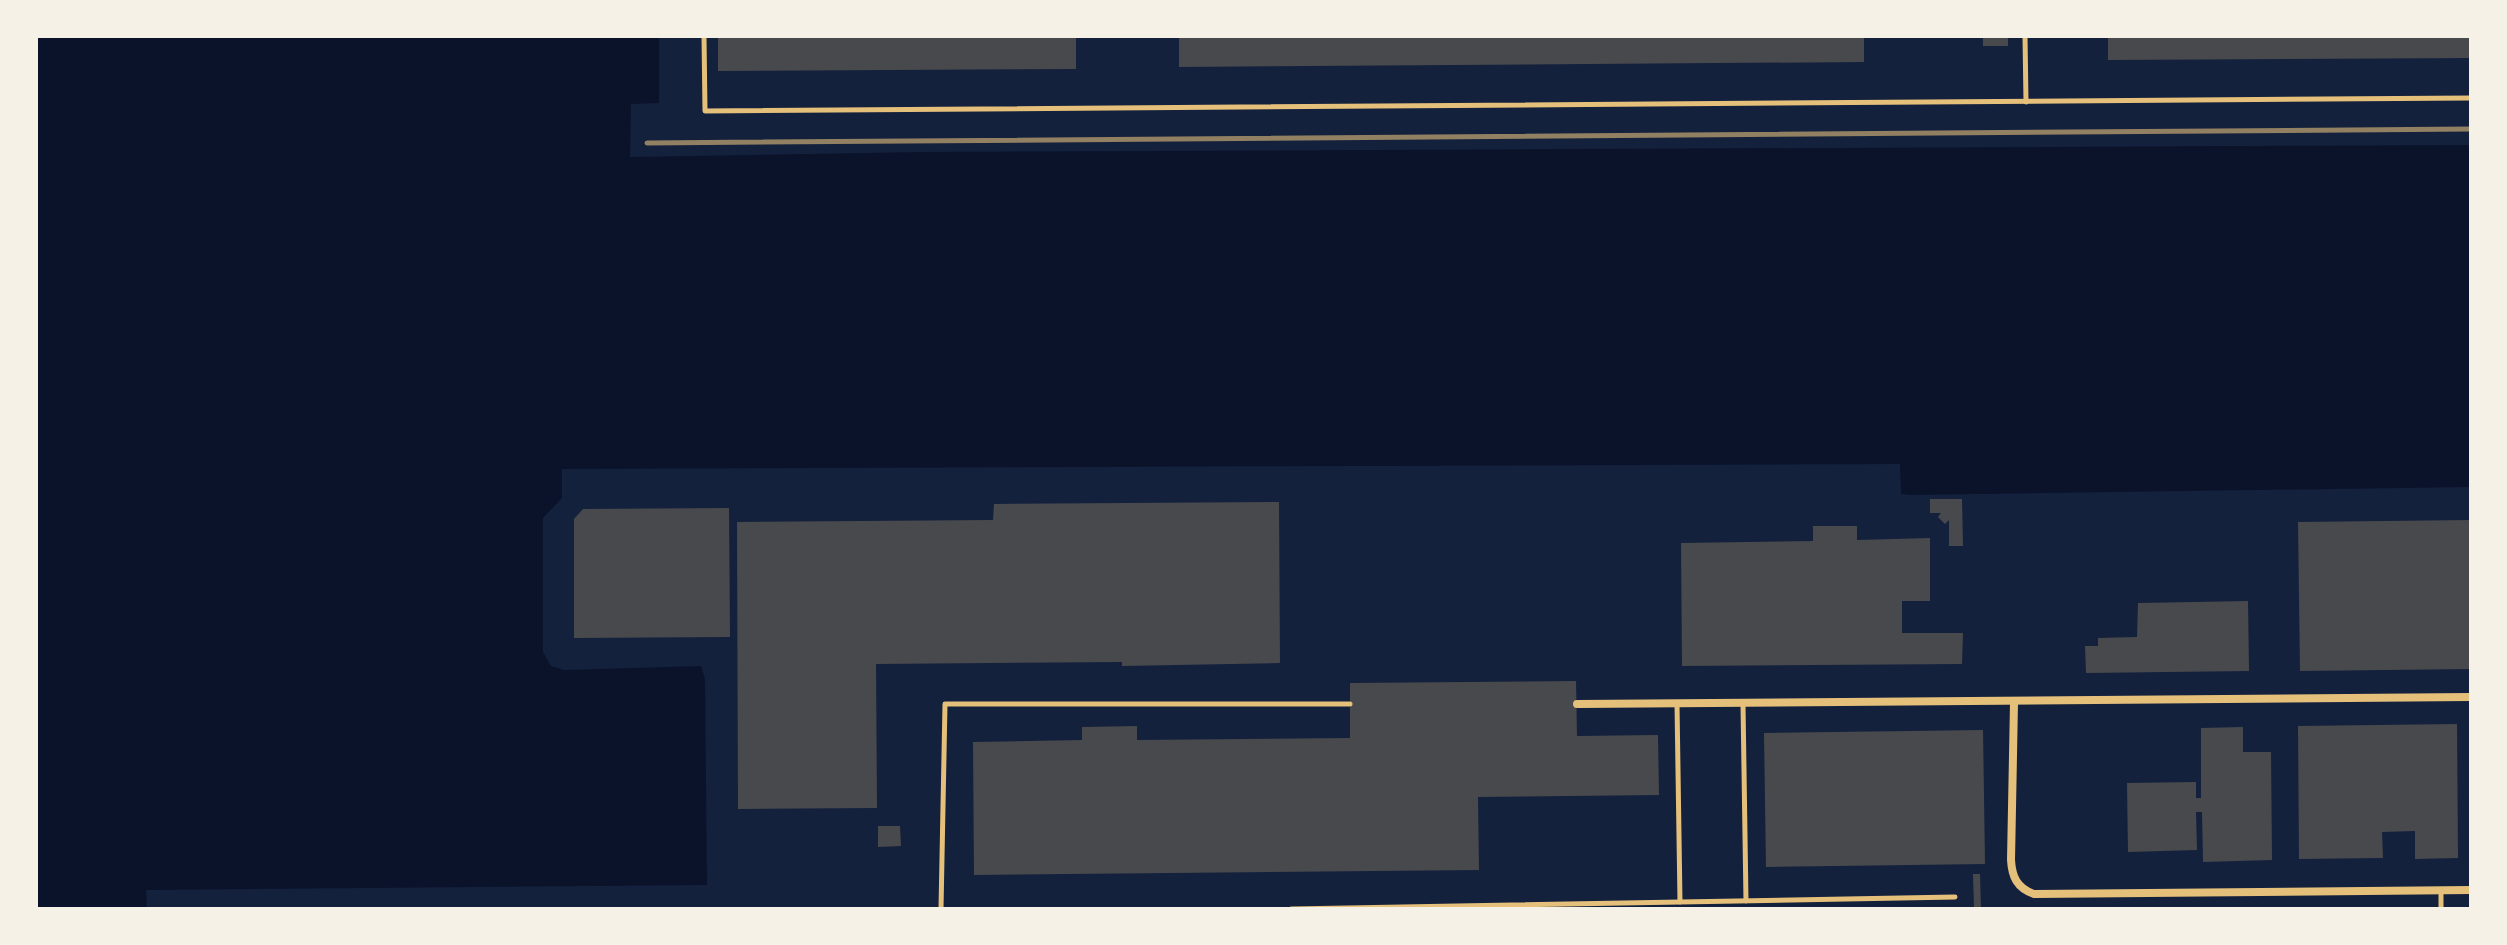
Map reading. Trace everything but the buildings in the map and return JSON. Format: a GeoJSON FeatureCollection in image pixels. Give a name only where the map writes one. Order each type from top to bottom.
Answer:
{"type":"FeatureCollection","features":[{"type":"Feature","properties":{"kind":"street"},"geometry":{"type":"LineString","coordinates":[[1577,704],[2014,703],[2471,697]]}},
{"type":"Feature","properties":{"kind":"street"},"geometry":{"type":"LineString","coordinates":[[2014,703],[2011,860],[2017,884],[2034,894],[2471,890]]}},
{"type":"Feature","properties":{"kind":"lane"},"geometry":{"type":"LineString","coordinates":[[704,36],[705,111],[2471,98]]}},
{"type":"Feature","properties":{"kind":"lane"},"geometry":{"type":"LineString","coordinates":[[2025,36],[2026,102]]}},
{"type":"Feature","properties":{"kind":"lane"},"geometry":{"type":"LineString","coordinates":[[941,909],[945,704],[1350,704]]}},
{"type":"Feature","properties":{"kind":"lane"},"geometry":{"type":"LineString","coordinates":[[1677,704],[1680,902]]}},
{"type":"Feature","properties":{"kind":"lane"},"geometry":{"type":"LineString","coordinates":[[1743,704],[1746,901]]}},
{"type":"Feature","properties":{"kind":"lane"},"geometry":{"type":"LineString","coordinates":[[2441,890],[2441,909]]}},
{"type":"Feature","properties":{"kind":"lane"},"geometry":{"type":"LineString","coordinates":[[1291,909],[1955,897]]}},
{"type":"Feature","properties":{"kind":"lane"},"geometry":{"type":"LineString","coordinates":[[1706,901],[1706,909]]}},
{"type":"Feature","properties":{"kind":"water"},"geometry":{"type":"Polygon","coordinates":[[[36,36],[659,36],[659,103],[631,104],[630,157],[921,152],[2471,145],[2471,487],[1911,495],[1901,494],[1900,464],[562,469],[562,498],[543,518],[543,652],[551,666],[564,670],[701,666],[705,679],[707,885],[146,890],[147,909],[36,909],[36,36]]]}},
{"type":"Feature","properties":{"kind":"railway"},"geometry":{"type":"LineString","coordinates":[[647,143],[2471,129]]}}]}
